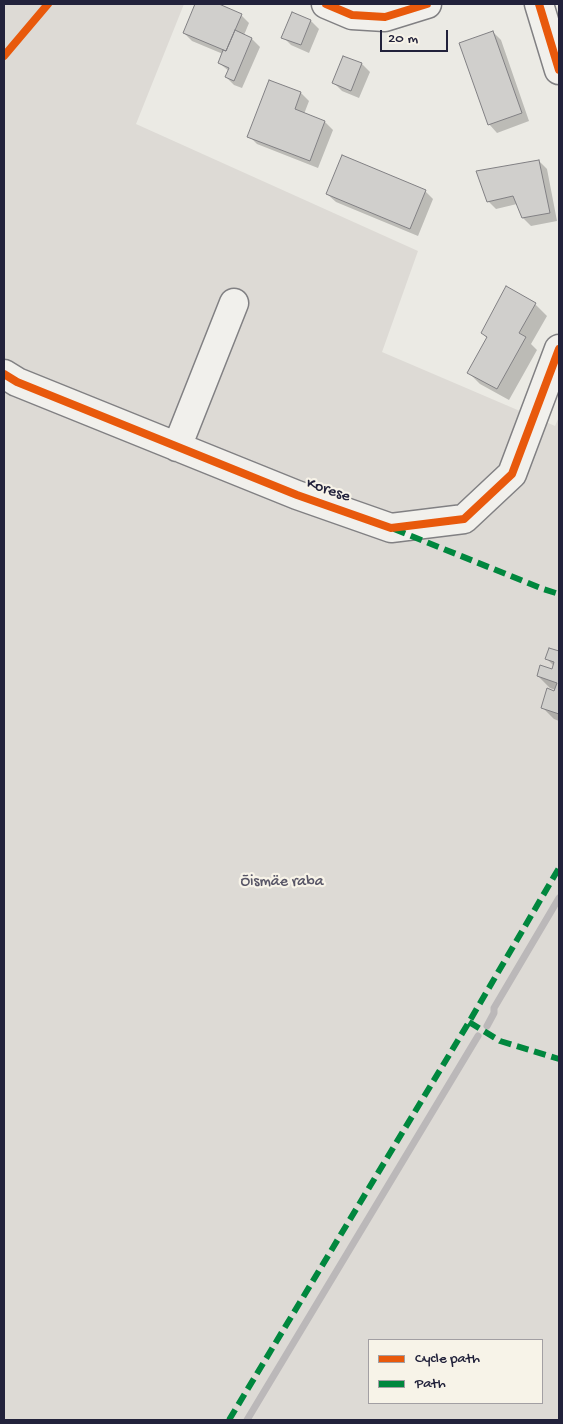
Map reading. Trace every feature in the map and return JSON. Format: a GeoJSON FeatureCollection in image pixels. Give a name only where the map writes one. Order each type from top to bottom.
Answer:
{"type":"FeatureCollection","features":[{"type":"Feature","properties":{"kind":"street"},"geometry":{"type":"LineString","coordinates":[[326,4],[352,15],[385,17],[427,4]]}},
{"type":"Feature","properties":{"kind":"street"},"geometry":{"type":"LineString","coordinates":[[538,4],[559,70]]}},
{"type":"Feature","properties":{"kind":"street"},"geometry":{"type":"LineString","coordinates":[[177,447],[234,303]]}},
{"type":"Feature","properties":{"kind":"street","name":"Korese"},"geometry":{"type":"LineString","coordinates":[[4,374],[17,382],[297,495],[391,528],[464,519],[512,474],[559,349]]}},
{"type":"Feature","properties":{"kind":"green space","name":"Õismäe raba"},"geometry":{"type":"Polygon","coordinates":[[[4,4],[184,4],[136,124],[418,251],[382,352],[555,426],[559,417],[559,1420],[4,1420],[4,4]]]}},
{"type":"Feature","properties":{"kind":"building"},"geometry":{"type":"Polygon","coordinates":[[[195,4],[219,4],[242,14],[226,51],[183,33],[195,4]]]}},
{"type":"Feature","properties":{"kind":"building"},"geometry":{"type":"Polygon","coordinates":[[[292,12],[311,20],[301,45],[281,38],[292,12]]]}},
{"type":"Feature","properties":{"kind":"building"},"geometry":{"type":"Polygon","coordinates":[[[235,30],[252,38],[234,81],[225,77],[229,68],[218,63],[223,50],[226,51],[235,30]]]}},
{"type":"Feature","properties":{"kind":"building"},"geometry":{"type":"Polygon","coordinates":[[[493,31],[522,113],[488,125],[459,43],[493,31]]]}},
{"type":"Feature","properties":{"kind":"building"},"geometry":{"type":"Polygon","coordinates":[[[343,56],[362,63],[351,91],[332,83],[343,56]]]}},
{"type":"Feature","properties":{"kind":"building"},"geometry":{"type":"Polygon","coordinates":[[[269,80],[301,92],[295,109],[325,121],[310,161],[247,137],[269,80]]]}},
{"type":"Feature","properties":{"kind":"building"},"geometry":{"type":"Polygon","coordinates":[[[342,155],[426,190],[410,229],[326,194],[342,155]]]}},
{"type":"Feature","properties":{"kind":"building"},"geometry":{"type":"Polygon","coordinates":[[[539,160],[550,213],[522,218],[513,196],[487,202],[476,171],[539,160]]]}},
{"type":"Feature","properties":{"kind":"building"},"geometry":{"type":"Polygon","coordinates":[[[506,286],[536,303],[519,333],[526,337],[497,389],[467,373],[487,337],[481,333],[506,286]]]}},
{"type":"Feature","properties":{"kind":"building"},"geometry":{"type":"Polygon","coordinates":[[[549,648],[559,651],[559,714],[541,708],[547,688],[554,691],[557,683],[537,676],[540,665],[552,669],[554,662],[545,659],[549,648]]]}},
{"type":"Feature","properties":{"kind":"waterway"},"geometry":{"type":"LineString","coordinates":[[487,1026],[494,1013],[494,1008],[559,898]]}},
{"type":"Feature","properties":{"kind":"waterway"},"geometry":{"type":"LineString","coordinates":[[247,1420],[478,1036]]}},
{"type":"Feature","properties":{"kind":"marked path"},"geometry":{"type":"LineString","coordinates":[[394,529],[559,594]]}},
{"type":"Feature","properties":{"kind":"marked path"},"geometry":{"type":"LineString","coordinates":[[229,1420],[469,1022],[559,868]]}},
{"type":"Feature","properties":{"kind":"marked path"},"geometry":{"type":"LineString","coordinates":[[469,1022],[500,1041],[559,1059]]}},
{"type":"Feature","properties":{"kind":"cycle path"},"geometry":{"type":"LineString","coordinates":[[4,56],[48,4]]}},
{"type":"Feature","properties":{"kind":"cycle path"},"geometry":{"type":"LineString","coordinates":[[326,4],[352,15],[385,17],[427,4]]}},
{"type":"Feature","properties":{"kind":"cycle path"},"geometry":{"type":"LineString","coordinates":[[539,4],[559,70]]}},
{"type":"Feature","properties":{"kind":"cycle path"},"geometry":{"type":"LineString","coordinates":[[4,374],[17,382],[297,495],[391,528],[464,519],[512,474],[559,349]]}}]}
